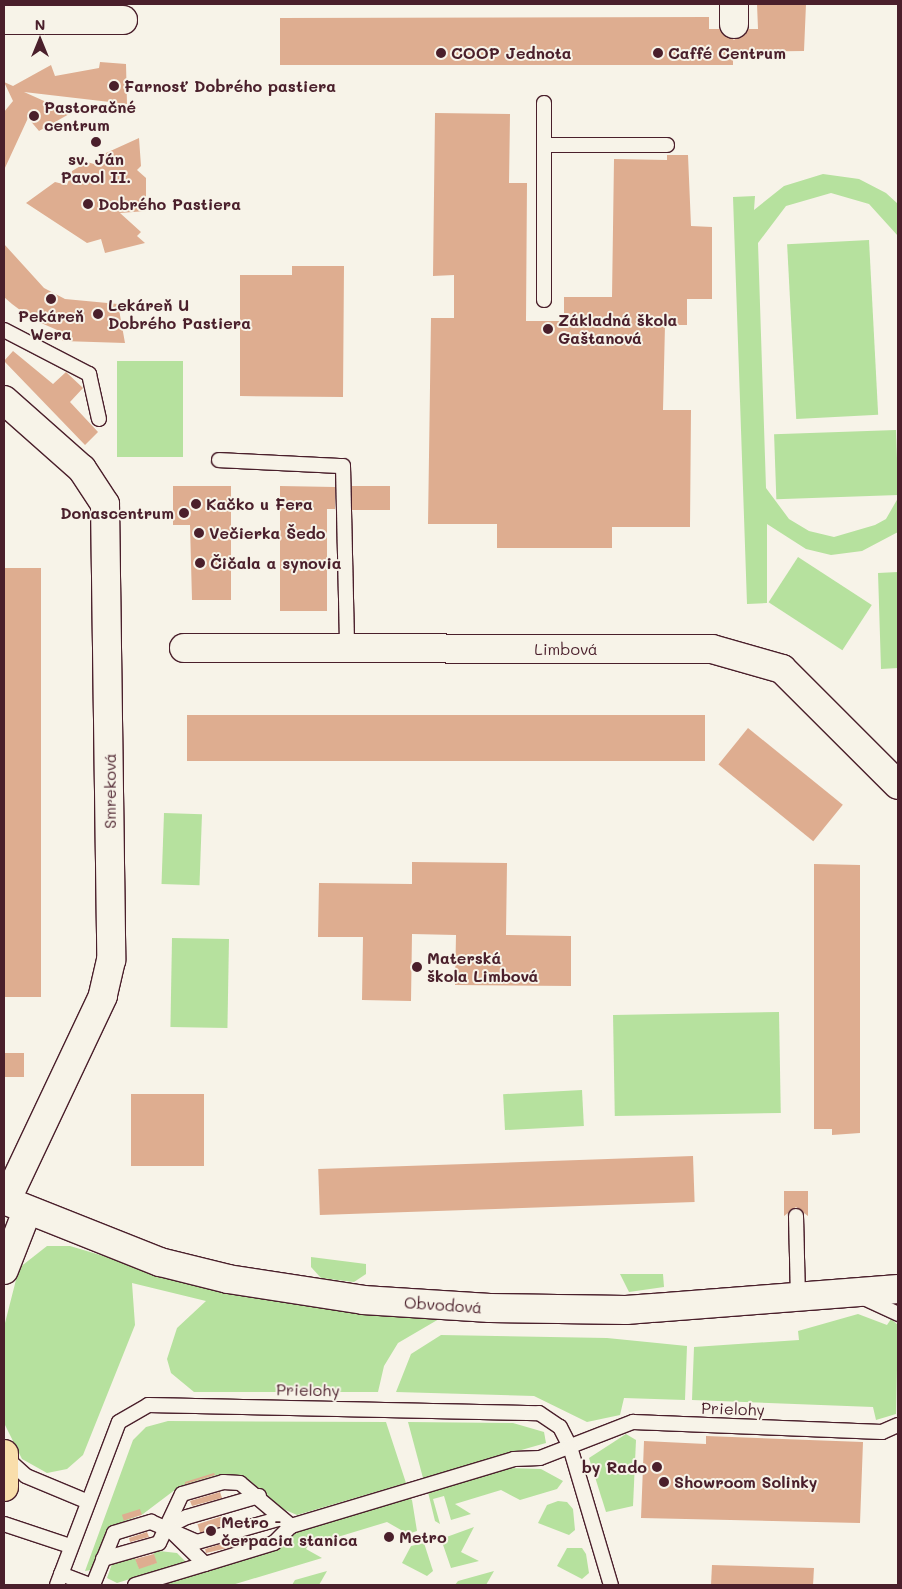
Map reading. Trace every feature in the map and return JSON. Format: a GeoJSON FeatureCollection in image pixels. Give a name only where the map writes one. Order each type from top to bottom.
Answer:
{"type":"FeatureCollection","features":[{"type":"Feature","properties":{"kind":"main road"},"geometry":{"type":"LineString","coordinates":[[4,1456],[4,1487]]}},
{"type":"Feature","properties":{"kind":"street"},"geometry":{"type":"LineString","coordinates":[[4,20],[123,20]]}},
{"type":"Feature","properties":{"kind":"street","name":"Smreková"},"geometry":{"type":"LineString","coordinates":[[4,400],[82,470],[105,504],[111,950],[103,996],[12,1204],[4,1270]]}},
{"type":"Feature","properties":{"kind":"street","name":"Limbová"},"geometry":{"type":"LineString","coordinates":[[184,648],[712,649],[782,669],[898,785]]}},
{"type":"Feature","properties":{"kind":"street","name":"Obvodová"},"geometry":{"type":"LineString","coordinates":[[12,1204],[160,1262],[228,1279],[363,1300],[490,1308],[626,1310],[798,1299],[898,1289]]}},
{"type":"Feature","properties":{"kind":"lane"},"geometry":{"type":"LineString","coordinates":[[544,104],[544,300]]}},
{"type":"Feature","properties":{"kind":"lane"},"geometry":{"type":"LineString","coordinates":[[544,145],[667,145]]}},
{"type":"Feature","properties":{"kind":"lane"},"geometry":{"type":"LineString","coordinates":[[4,330],[89,374],[99,419]]}},
{"type":"Feature","properties":{"kind":"lane"},"geometry":{"type":"LineString","coordinates":[[219,460],[343,466],[347,648]]}},
{"type":"Feature","properties":{"kind":"lane"},"geometry":{"type":"LineString","coordinates":[[796,1216],[798,1299]]}},
{"type":"Feature","properties":{"kind":"lane"},"geometry":{"type":"LineString","coordinates":[[851,1294],[898,1314]]}},
{"type":"Feature","properties":{"kind":"lane","name":"Prielohy"},"geometry":{"type":"LineString","coordinates":[[59,1579],[86,1501],[120,1422],[148,1405],[519,1410],[539,1413],[560,1427],[570,1447],[611,1585]]}},
{"type":"Feature","properties":{"kind":"lane","name":"Prielohy"},"geometry":{"type":"LineString","coordinates":[[570,1447],[633,1422],[882,1432],[898,1425]]}},
{"type":"Feature","properties":{"kind":"lane"},"geometry":{"type":"LineString","coordinates":[[93,1585],[114,1533],[151,1522],[168,1527],[198,1542],[286,1522],[570,1447]]}},
{"type":"Feature","properties":{"kind":"lane"},"geometry":{"type":"LineString","coordinates":[[4,1456],[26,1476],[86,1501]]}},
{"type":"Feature","properties":{"kind":"lane"},"geometry":{"type":"LineString","coordinates":[[103,1559],[159,1543],[182,1494],[223,1482],[240,1482],[260,1496],[286,1522]]}},
{"type":"Feature","properties":{"kind":"lane"},"geometry":{"type":"LineString","coordinates":[[168,1527],[188,1517],[260,1496]]}},
{"type":"Feature","properties":{"kind":"lane"},"geometry":{"type":"LineString","coordinates":[[135,1585],[274,1544],[286,1522]]}},
{"type":"Feature","properties":{"kind":"lane"},"geometry":{"type":"LineString","coordinates":[[4,1524],[70,1546]]}},
{"type":"Feature","properties":{"kind":"lane"},"geometry":{"type":"LineString","coordinates":[[168,1527],[205,1564]]}},
{"type":"Feature","properties":{"kind":"lane"},"geometry":{"type":"LineString","coordinates":[[59,1579],[89,1585]]}},
{"type":"Feature","properties":{"kind":"green space"},"geometry":{"type":"Polygon","coordinates":[[[823,174],[859,179],[886,193],[898,204],[898,236],[869,204],[831,193],[786,206],[758,243],[766,488],[789,519],[809,531],[834,537],[875,525],[886,519],[898,498],[898,532],[862,551],[831,555],[806,549],[767,524],[767,603],[747,604],[733,197],[755,196],[754,210],[784,186],[823,174]]]}},
{"type":"Feature","properties":{"kind":"green space"},"geometry":{"type":"Polygon","coordinates":[[[869,240],[878,415],[796,419],[787,244],[869,240]]]}},
{"type":"Feature","properties":{"kind":"green space"},"geometry":{"type":"Polygon","coordinates":[[[117,361],[183,361],[183,457],[117,457],[117,361]]]}},
{"type":"Feature","properties":{"kind":"green space"},"geometry":{"type":"Polygon","coordinates":[[[896,430],[898,495],[776,499],[774,434],[896,430]]]}},
{"type":"Feature","properties":{"kind":"green space"},"geometry":{"type":"Polygon","coordinates":[[[798,557],[872,605],[842,650],[769,602],[798,557]]]}},
{"type":"Feature","properties":{"kind":"green space"},"geometry":{"type":"Polygon","coordinates":[[[898,572],[898,668],[881,669],[878,573],[898,572]]]}},
{"type":"Feature","properties":{"kind":"green space"},"geometry":{"type":"Polygon","coordinates":[[[164,813],[202,814],[199,885],[162,884],[164,813]]]}},
{"type":"Feature","properties":{"kind":"green space"},"geometry":{"type":"Polygon","coordinates":[[[172,938],[229,939],[227,1028],[170,1027],[172,938]]]}},
{"type":"Feature","properties":{"kind":"green space"},"geometry":{"type":"Polygon","coordinates":[[[779,1012],[781,1113],[615,1116],[613,1015],[779,1012]]]}},
{"type":"Feature","properties":{"kind":"green space"},"geometry":{"type":"Polygon","coordinates":[[[582,1090],[584,1126],[505,1130],[503,1094],[582,1090]]]}},
{"type":"Feature","properties":{"kind":"green space"},"geometry":{"type":"Polygon","coordinates":[[[47,1246],[70,1246],[224,1292],[439,1319],[398,1343],[384,1366],[378,1392],[194,1392],[171,1373],[167,1359],[177,1328],[206,1301],[132,1283],[135,1325],[83,1455],[67,1469],[47,1473],[22,1459],[4,1423],[4,1327],[19,1268],[47,1246]]]}},
{"type":"Feature","properties":{"kind":"green space"},"geometry":{"type":"Polygon","coordinates":[[[311,1257],[366,1264],[366,1274],[354,1282],[321,1278],[311,1267],[311,1257]]]}},
{"type":"Feature","properties":{"kind":"green space"},"geometry":{"type":"Polygon","coordinates":[[[620,1274],[663,1274],[664,1287],[629,1292],[620,1274]]]}},
{"type":"Feature","properties":{"kind":"green space"},"geometry":{"type":"Polygon","coordinates":[[[858,1314],[887,1325],[891,1319],[898,1325],[896,1414],[876,1420],[873,1407],[692,1400],[694,1347],[799,1340],[798,1331],[858,1314]]]}},
{"type":"Feature","properties":{"kind":"green space"},"geometry":{"type":"Polygon","coordinates":[[[441,1335],[607,1338],[687,1346],[685,1400],[624,1398],[620,1415],[587,1422],[534,1396],[396,1392],[411,1354],[441,1335]]]}},
{"type":"Feature","properties":{"kind":"green space"},"geometry":{"type":"Polygon","coordinates":[[[168,1421],[386,1422],[406,1483],[297,1515],[283,1509],[249,1480],[217,1475],[180,1486],[143,1514],[110,1527],[91,1570],[85,1571],[133,1440],[146,1427],[168,1421]]]}},
{"type":"Feature","properties":{"kind":"green space"},"geometry":{"type":"Polygon","coordinates":[[[408,1422],[513,1423],[544,1432],[546,1443],[423,1478],[408,1422]]]}},
{"type":"Feature","properties":{"kind":"green space"},"geometry":{"type":"Polygon","coordinates":[[[626,1434],[636,1440],[633,1506],[606,1512],[589,1458],[626,1434]]]}},
{"type":"Feature","properties":{"kind":"green space"},"geometry":{"type":"Polygon","coordinates":[[[508,1468],[541,1469],[563,1481],[557,1489],[520,1500],[501,1490],[455,1504],[471,1514],[451,1520],[444,1496],[433,1499],[440,1524],[435,1521],[428,1492],[508,1468]]]}},
{"type":"Feature","properties":{"kind":"green space"},"geometry":{"type":"Polygon","coordinates":[[[407,1497],[412,1500],[417,1531],[408,1534],[387,1522],[308,1546],[306,1549],[322,1558],[232,1585],[158,1585],[271,1551],[292,1533],[407,1497]]]}},
{"type":"Feature","properties":{"kind":"green space"},"geometry":{"type":"Polygon","coordinates":[[[558,1501],[567,1502],[573,1509],[575,1530],[569,1535],[538,1523],[547,1505],[558,1501]]]}},
{"type":"Feature","properties":{"kind":"green space"},"geometry":{"type":"Polygon","coordinates":[[[474,1527],[461,1552],[479,1561],[451,1568],[441,1539],[474,1527]]]}},
{"type":"Feature","properties":{"kind":"green space"},"geometry":{"type":"Polygon","coordinates":[[[424,1543],[433,1571],[427,1576],[402,1563],[411,1546],[424,1543]]]}},
{"type":"Feature","properties":{"kind":"green space"},"geometry":{"type":"Polygon","coordinates":[[[567,1548],[582,1548],[586,1554],[589,1573],[582,1579],[557,1566],[567,1548]]]}},
{"type":"Feature","properties":{"kind":"green space"},"geometry":{"type":"Polygon","coordinates":[[[153,1552],[177,1553],[186,1562],[117,1583],[107,1578],[112,1564],[135,1558],[139,1568],[156,1563],[153,1552]]]}},
{"type":"Feature","properties":{"kind":"green space"},"geometry":{"type":"Polygon","coordinates":[[[327,1571],[319,1585],[292,1585],[295,1580],[327,1571]]]}},
{"type":"Feature","properties":{"kind":"green space"},"geometry":{"type":"Polygon","coordinates":[[[494,1571],[486,1585],[455,1585],[458,1581],[494,1571]]]}},
{"type":"Feature","properties":{"kind":"building"},"geometry":{"type":"Polygon","coordinates":[[[757,4],[806,4],[804,51],[733,52],[733,65],[280,65],[280,18],[709,17],[709,29],[720,29],[734,40],[748,29],[758,29],[757,4]]]}},
{"type":"Feature","properties":{"kind":"building","name":"Pastoračné centrum"},"geometry":{"type":"Polygon","coordinates":[[[100,62],[126,64],[127,104],[24,92],[71,113],[39,131],[28,118],[4,170],[4,112],[13,101],[4,82],[13,86],[51,65],[55,76],[99,68],[100,62]]]}},
{"type":"Feature","properties":{"kind":"building","name":"Základná škola Gaštanová"},"geometry":{"type":"Polygon","coordinates":[[[435,113],[510,114],[509,183],[527,183],[526,321],[564,321],[564,297],[612,297],[614,159],[667,160],[667,155],[688,155],[691,226],[712,227],[712,299],[687,299],[687,325],[665,325],[663,410],[691,410],[690,527],[612,527],[612,548],[497,548],[497,524],[428,524],[431,318],[454,318],[454,275],[433,276],[435,113]]]}},
{"type":"Feature","properties":{"kind":"building","name":"Dobrého Pastiera"},"geometry":{"type":"Polygon","coordinates":[[[139,138],[141,166],[137,170],[146,178],[146,211],[120,213],[141,232],[137,236],[145,243],[105,253],[101,239],[87,243],[26,203],[55,182],[67,185],[72,171],[87,162],[101,166],[106,153],[139,138]]]}},
{"type":"Feature","properties":{"kind":"building"},"geometry":{"type":"Polygon","coordinates":[[[4,244],[44,288],[65,299],[118,304],[125,343],[62,341],[64,333],[32,319],[12,304],[4,297],[4,244]]]}},
{"type":"Feature","properties":{"kind":"building"},"geometry":{"type":"Polygon","coordinates":[[[292,266],[344,266],[343,397],[240,396],[240,275],[292,275],[292,266]]]}},
{"type":"Feature","properties":{"kind":"building"},"geometry":{"type":"Polygon","coordinates":[[[13,351],[53,384],[66,372],[83,388],[70,402],[98,432],[85,445],[4,361],[13,351]]]}},
{"type":"Feature","properties":{"kind":"building"},"geometry":{"type":"Polygon","coordinates":[[[173,486],[231,486],[231,600],[192,600],[190,525],[173,525],[173,486]]]}},
{"type":"Feature","properties":{"kind":"building"},"geometry":{"type":"Polygon","coordinates":[[[280,486],[335,487],[335,509],[327,509],[327,611],[280,611],[280,486]]]}},
{"type":"Feature","properties":{"kind":"building"},"geometry":{"type":"Polygon","coordinates":[[[352,486],[390,486],[390,510],[352,510],[352,486]]]}},
{"type":"Feature","properties":{"kind":"building"},"geometry":{"type":"Polygon","coordinates":[[[4,568],[41,568],[41,997],[4,997],[4,568]]]}},
{"type":"Feature","properties":{"kind":"building"},"geometry":{"type":"Polygon","coordinates":[[[187,715],[705,715],[705,761],[187,761],[187,715]]]}},
{"type":"Feature","properties":{"kind":"building"},"geometry":{"type":"Polygon","coordinates":[[[748,728],[843,805],[813,841],[718,765],[748,728]]]}},
{"type":"Feature","properties":{"kind":"building"},"geometry":{"type":"Polygon","coordinates":[[[412,862],[507,863],[506,935],[571,936],[571,986],[455,985],[456,935],[412,934],[411,1001],[362,1000],[363,937],[318,937],[319,883],[412,884],[412,862]]]}},
{"type":"Feature","properties":{"kind":"building"},"geometry":{"type":"Polygon","coordinates":[[[814,864],[860,865],[860,1133],[832,1135],[832,1129],[814,1129],[814,864]]]}},
{"type":"Feature","properties":{"kind":"building"},"geometry":{"type":"Polygon","coordinates":[[[4,1053],[24,1053],[24,1077],[4,1077],[4,1053]]]}},
{"type":"Feature","properties":{"kind":"building"},"geometry":{"type":"Polygon","coordinates":[[[131,1094],[204,1094],[204,1166],[131,1166],[131,1094]]]}},
{"type":"Feature","properties":{"kind":"building"},"geometry":{"type":"Polygon","coordinates":[[[693,1156],[695,1202],[320,1215],[318,1169],[693,1156]]]}},
{"type":"Feature","properties":{"kind":"building"},"geometry":{"type":"Polygon","coordinates":[[[784,1191],[808,1191],[808,1216],[796,1207],[784,1216],[784,1191]]]}},
{"type":"Feature","properties":{"kind":"building"},"geometry":{"type":"Polygon","coordinates":[[[706,1436],[863,1442],[860,1523],[641,1518],[644,1441],[706,1444],[706,1436]]]}},
{"type":"Feature","properties":{"kind":"building"},"geometry":{"type":"Polygon","coordinates":[[[214,1473],[215,1475],[185,1484],[185,1482],[214,1473]]]}},
{"type":"Feature","properties":{"kind":"building"},"geometry":{"type":"Polygon","coordinates":[[[220,1492],[222,1498],[192,1506],[190,1501],[220,1492]]]}},
{"type":"Feature","properties":{"kind":"building"},"geometry":{"type":"Polygon","coordinates":[[[140,1509],[142,1515],[124,1521],[122,1515],[140,1509]]]}},
{"type":"Feature","properties":{"kind":"building"},"geometry":{"type":"Polygon","coordinates":[[[226,1515],[229,1524],[200,1533],[197,1524],[226,1515]]]}},
{"type":"Feature","properties":{"kind":"building"},"geometry":{"type":"Polygon","coordinates":[[[147,1532],[149,1537],[130,1542],[129,1538],[147,1532]]]}},
{"type":"Feature","properties":{"kind":"building"},"geometry":{"type":"Polygon","coordinates":[[[234,1540],[236,1546],[206,1553],[205,1549],[234,1540]]]}},
{"type":"Feature","properties":{"kind":"building"},"geometry":{"type":"Polygon","coordinates":[[[154,1554],[157,1563],[139,1569],[135,1559],[154,1554]]]}},
{"type":"Feature","properties":{"kind":"building"},"geometry":{"type":"Polygon","coordinates":[[[712,1565],[814,1568],[813,1585],[711,1585],[712,1565]]]}},
{"type":"Feature","properties":{"kind":"place","name":"COOP Jednota"},"geometry":{"type":"Point","coordinates":[441,53]}},
{"type":"Feature","properties":{"kind":"place","name":"Caffé Centrum"},"geometry":{"type":"Point","coordinates":[658,53]}},
{"type":"Feature","properties":{"kind":"place","name":"Farnosť Dobrého pastiera"},"geometry":{"type":"Point","coordinates":[114,86]}},
{"type":"Feature","properties":{"kind":"place","name":"Pastoračné centrum"},"geometry":{"type":"Point","coordinates":[34,116]}},
{"type":"Feature","properties":{"kind":"place","name":"sv. Ján Pavol II."},"geometry":{"type":"Point","coordinates":[96,142]}},
{"type":"Feature","properties":{"kind":"place","name":"Dobrého Pastiera"},"geometry":{"type":"Point","coordinates":[88,204]}},
{"type":"Feature","properties":{"kind":"place","name":"Pekáreň Wera"},"geometry":{"type":"Point","coordinates":[51,299]}},
{"type":"Feature","properties":{"kind":"place","name":"Lekáreň U Dobrého Pastiera"},"geometry":{"type":"Point","coordinates":[98,314]}},
{"type":"Feature","properties":{"kind":"place","name":"Základná škola Gaštanová"},"geometry":{"type":"Point","coordinates":[548,329]}},
{"type":"Feature","properties":{"kind":"place","name":"Kačko u Fera"},"geometry":{"type":"Point","coordinates":[196,504]}},
{"type":"Feature","properties":{"kind":"place","name":"Donascentrum"},"geometry":{"type":"Point","coordinates":[184,513]}},
{"type":"Feature","properties":{"kind":"place","name":"Večierka Šedo"},"geometry":{"type":"Point","coordinates":[199,533]}},
{"type":"Feature","properties":{"kind":"place","name":"Čičala a synovia"},"geometry":{"type":"Point","coordinates":[200,563]}},
{"type":"Feature","properties":{"kind":"place","name":"Materská škola Limbová"},"geometry":{"type":"Point","coordinates":[417,967]}},
{"type":"Feature","properties":{"kind":"place","name":"by Rado"},"geometry":{"type":"Point","coordinates":[657,1467]}},
{"type":"Feature","properties":{"kind":"place","name":"Showroom Solinky"},"geometry":{"type":"Point","coordinates":[664,1482]}},
{"type":"Feature","properties":{"kind":"place","name":"Metro - čerpacia stanica"},"geometry":{"type":"Point","coordinates":[211,1531]}},
{"type":"Feature","properties":{"kind":"place","name":"Metro"},"geometry":{"type":"Point","coordinates":[389,1537]}}]}
